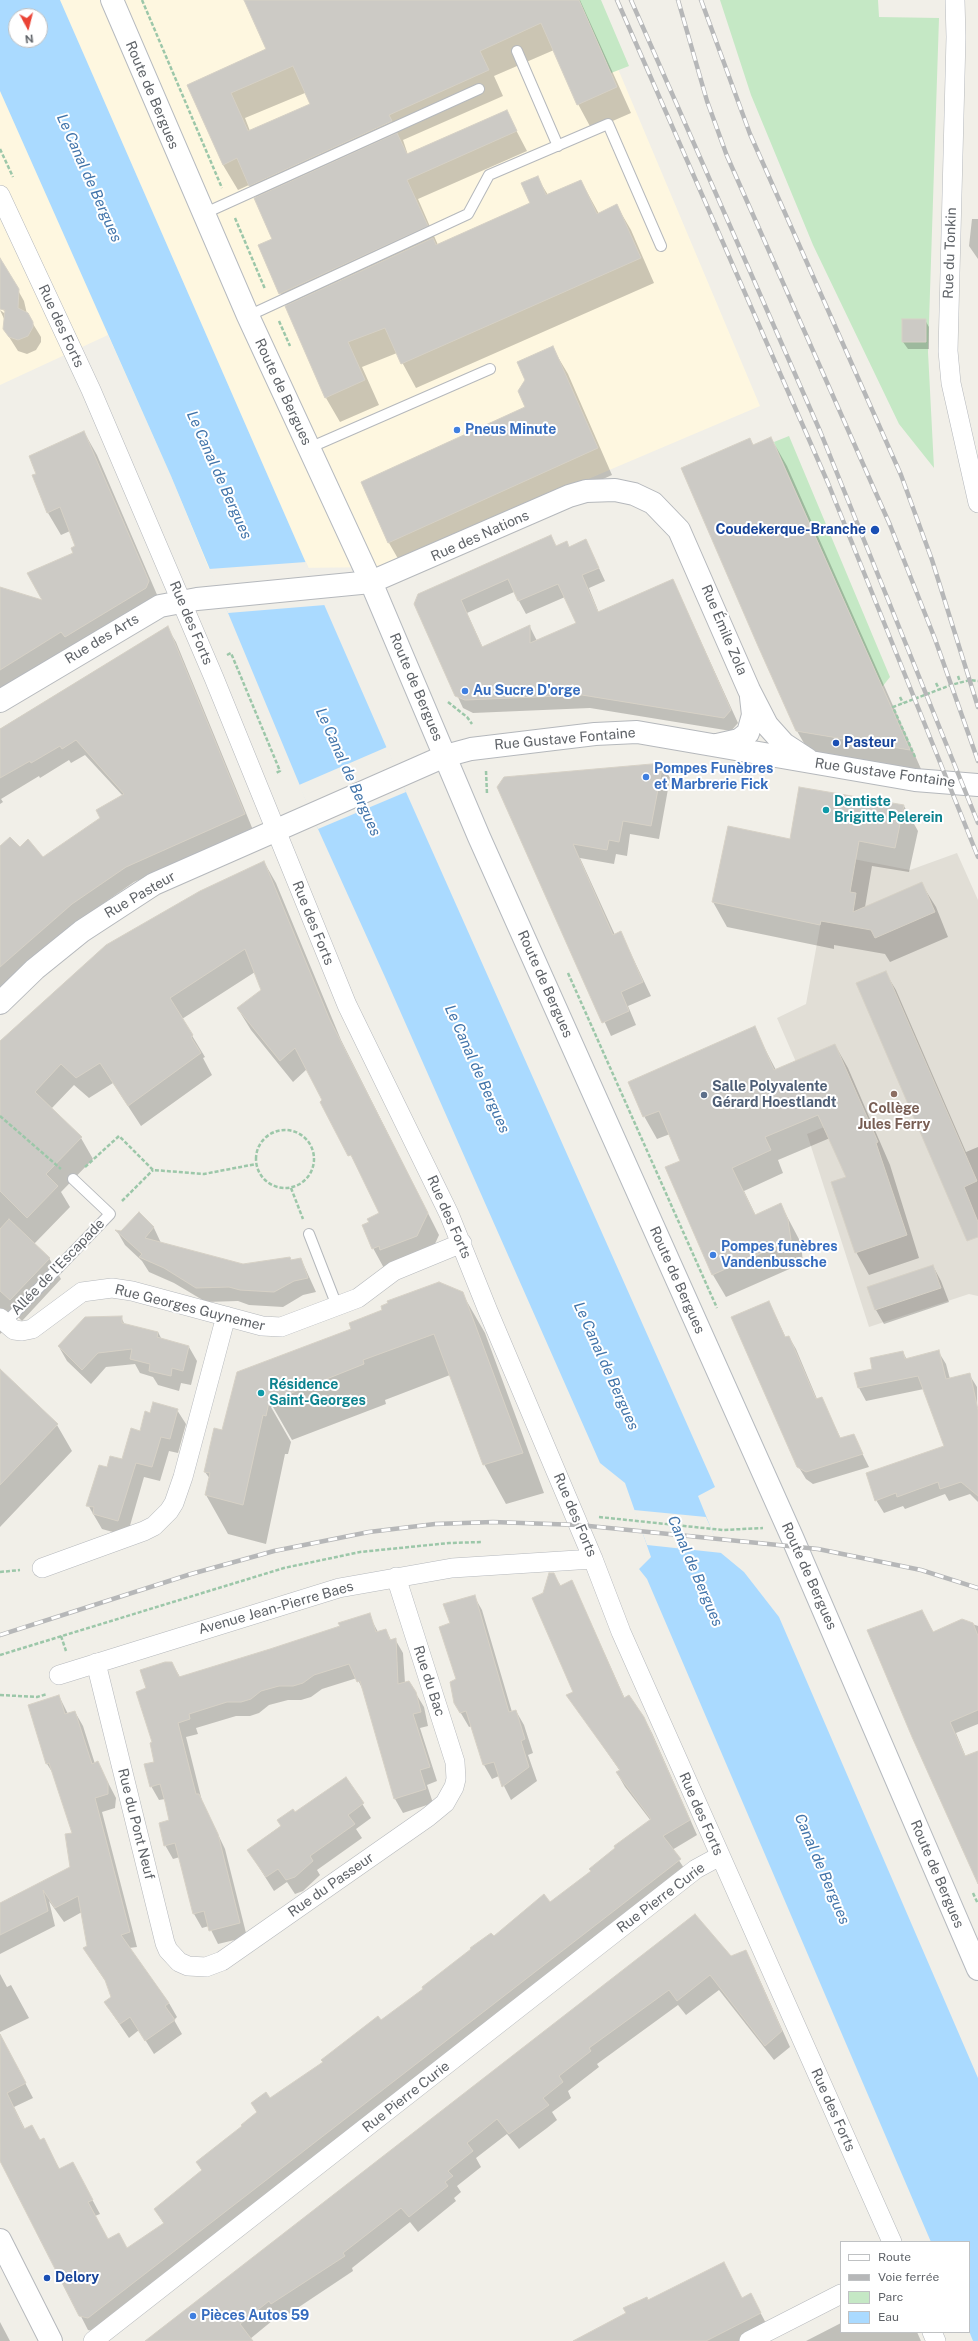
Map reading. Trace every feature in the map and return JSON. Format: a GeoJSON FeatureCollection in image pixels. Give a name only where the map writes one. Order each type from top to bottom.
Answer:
{"type":"FeatureCollection","features":[{"type":"Feature","properties":{"kind":"street","name":"Route de Bergues"},"geometry":{"type":"LineString","coordinates":[[112,0],[248,316],[371,582],[479,837],[792,1537],[978,1969]]}},
{"type":"Feature","properties":{"kind":"street","name":"Rue du Tonkin"},"geometry":{"type":"LineString","coordinates":[[955,0],[956,37],[948,346],[951,383],[978,503]]}},
{"type":"Feature","properties":{"kind":"street","name":"Rue des Forts"},"geometry":{"type":"LineString","coordinates":[[0,195],[91,390],[182,600],[354,1022],[430,1173],[462,1243],[488,1311],[594,1559],[621,1632],[892,2241]]}},
{"type":"Feature","properties":{"kind":"street","name":"Rue des Nations"},"geometry":{"type":"LineString","coordinates":[[212,597],[371,582],[577,493],[605,489],[634,494]]}},
{"type":"Feature","properties":{"kind":"street","name":"Rue Émile Zola"},"geometry":{"type":"LineString","coordinates":[[634,494],[653,503],[679,530],[749,690],[767,725],[777,739],[795,753],[816,764]]}},
{"type":"Feature","properties":{"kind":"street","name":"Rue des Arts"},"geometry":{"type":"LineString","coordinates":[[0,701],[152,609],[182,600],[212,597]]}},
{"type":"Feature","properties":{"kind":"street"},"geometry":{"type":"LineString","coordinates":[[724,747],[739,740],[748,733],[753,715],[749,690]]}},
{"type":"Feature","properties":{"kind":"street","name":"Rue Gustave Fontaine"},"geometry":{"type":"LineString","coordinates":[[300,819],[445,756],[499,744],[624,731],[651,733],[816,764],[915,780],[978,785]]}},
{"type":"Feature","properties":{"kind":"street","name":"Rue Pasteur"},"geometry":{"type":"LineString","coordinates":[[0,1003],[60,948],[132,896],[165,878],[300,819]]}},
{"type":"Feature","properties":{"kind":"street","name":"Rue Georges Guynemer"},"geometry":{"type":"LineString","coordinates":[[2,1320],[17,1331],[32,1329],[46,1321],[82,1292],[102,1288],[132,1291],[272,1328],[289,1325],[358,1298],[399,1268],[462,1243]]}},
{"type":"Feature","properties":{"kind":"street"},"geometry":{"type":"LineString","coordinates":[[42,1568],[144,1531],[154,1526],[169,1511],[174,1503],[183,1477],[226,1316]]}},
{"type":"Feature","properties":{"kind":"street","name":"Avenue Jean-Pierre Baes"},"geometry":{"type":"LineString","coordinates":[[59,1675],[307,1596],[396,1577],[452,1568],[594,1559]]}},
{"type":"Feature","properties":{"kind":"street","name":"Rue du Bac"},"geometry":{"type":"LineString","coordinates":[[396,1577],[454,1762],[456,1779],[454,1787]]}},
{"type":"Feature","properties":{"kind":"street","name":"Rue du Pont Neuf"},"geometry":{"type":"LineString","coordinates":[[96,1664],[165,1943],[168,1950],[180,1962],[197,1968]]}},
{"type":"Feature","properties":{"kind":"street","name":"Rue du Passeur"},"geometry":{"type":"LineString","coordinates":[[197,1968],[206,1967],[222,1961],[416,1826],[444,1803],[454,1787]]}},
{"type":"Feature","properties":{"kind":"street","name":"Rue Pierre Curie"},"geometry":{"type":"LineString","coordinates":[[93,2341],[696,1869],[720,1856]]}},
{"type":"Feature","properties":{"kind":"street"},"geometry":{"type":"LineString","coordinates":[[0,2240],[51,2341]]}},
{"type":"Feature","properties":{"kind":"street"},"geometry":{"type":"LineString","coordinates":[[749,2341],[840,2295]]}},
{"type":"Feature","properties":{"kind":"lane"},"geometry":{"type":"LineString","coordinates":[[517,51],[558,146]]}},
{"type":"Feature","properties":{"kind":"lane"},"geometry":{"type":"LineString","coordinates":[[203,214],[479,89]]}},
{"type":"Feature","properties":{"kind":"lane"},"geometry":{"type":"LineString","coordinates":[[248,316],[468,214],[489,175],[608,124],[661,246]]}},
{"type":"Feature","properties":{"kind":"lane"},"geometry":{"type":"LineString","coordinates":[[309,448],[490,369]]}},
{"type":"Feature","properties":{"kind":"lane","name":"Allée de l'Escapade"},"geometry":{"type":"LineString","coordinates":[[2,1320],[110,1214],[73,1179]]}},
{"type":"Feature","properties":{"kind":"lane"},"geometry":{"type":"LineString","coordinates":[[309,1234],[337,1306]]}},
{"type":"Feature","properties":{"kind":"path"},"geometry":{"type":"LineString","coordinates":[[142,0],[291,348]]}},
{"type":"Feature","properties":{"kind":"path"},"geometry":{"type":"LineString","coordinates":[[230,653],[280,771]]}},
{"type":"Feature","properties":{"kind":"path"},"geometry":{"type":"LineString","coordinates":[[958,676],[960,682]]}},
{"type":"Feature","properties":{"kind":"path"},"geometry":{"type":"LineString","coordinates":[[915,780],[914,756],[893,707],[960,682],[978,681]]}},
{"type":"Feature","properties":{"kind":"path"},"geometry":{"type":"LineString","coordinates":[[936,683],[939,689]]}},
{"type":"Feature","properties":{"kind":"path"},"geometry":{"type":"LineString","coordinates":[[900,698],[903,703]]}},
{"type":"Feature","properties":{"kind":"path"},"geometry":{"type":"LineString","coordinates":[[0,1116],[73,1179],[119,1136],[153,1170],[204,1174],[256,1164]]}},
{"type":"Feature","properties":{"kind":"path"},"geometry":{"type":"LineString","coordinates":[[280,1131],[297,1133],[311,1145],[314,1163],[306,1179],[291,1188],[281,1188],[264,1180],[256,1164],[258,1146],[264,1139],[280,1131]]}},
{"type":"Feature","properties":{"kind":"path"},"geometry":{"type":"LineString","coordinates":[[110,1214],[153,1170]]}},
{"type":"Feature","properties":{"kind":"path"},"geometry":{"type":"LineString","coordinates":[[291,1188],[309,1234]]}},
{"type":"Feature","properties":{"kind":"path"},"geometry":{"type":"LineString","coordinates":[[575,1515],[723,1530]]}},
{"type":"Feature","properties":{"kind":"shaded area"},"geometry":{"type":"Polygon","coordinates":[[[0,0],[589,0],[760,406],[381,567],[209,569],[171,476],[108,335],[0,385],[0,0]]]}},
{"type":"Feature","properties":{"kind":"shaded area","name":"Collège Jules Ferry"},"geometry":{"type":"Polygon","coordinates":[[[957,853],[978,900],[978,1296],[969,1294],[869,1327],[807,1134],[824,1127],[777,1018],[806,1004],[833,855],[910,870],[957,853]]]}},
{"type":"Feature","properties":{"kind":"green space"},"geometry":{"type":"Polygon","coordinates":[[[579,0],[601,0],[629,66],[611,73],[579,0]]]}},
{"type":"Feature","properties":{"kind":"green space"},"geometry":{"type":"Polygon","coordinates":[[[720,0],[878,0],[879,17],[939,18],[928,352],[934,468],[899,424],[813,245],[751,95],[720,0]]]}},
{"type":"Feature","properties":{"kind":"green space"},"geometry":{"type":"Polygon","coordinates":[[[789,436],[890,677],[882,687],[774,442],[789,436]]]}},
{"type":"Feature","properties":{"kind":"water"},"geometry":{"type":"Polygon","coordinates":[[[0,0],[60,0],[406,792],[715,1487],[698,1496],[721,1553],[744,1572],[779,1617],[978,2078],[978,2341],[973,2341],[970,2333],[970,2241],[931,2241],[647,1579],[639,1569],[651,1557],[625,1483],[600,1463],[318,829],[171,476],[0,91],[0,0]]]}},
{"type":"Feature","properties":{"kind":"pier"},"geometry":{"type":"Polygon","coordinates":[[[306,562],[325,605],[228,613],[209,569],[306,562]]]}},
{"type":"Feature","properties":{"kind":"pier"},"geometry":{"type":"Polygon","coordinates":[[[387,747],[406,792],[318,829],[299,785],[387,747]]]}},
{"type":"Feature","properties":{"kind":"pier"},"geometry":{"type":"Polygon","coordinates":[[[634,1510],[706,1517],[722,1553],[647,1545],[634,1510]]]}},
{"type":"Feature","properties":{"kind":"building"},"geometry":{"type":"Polygon","coordinates":[[[244,0],[579,0],[617,87],[577,105],[541,23],[480,51],[489,70],[389,115],[392,121],[249,186],[237,158],[223,165],[187,85],[266,49],[244,0]],[[293,66],[231,93],[248,131],[310,104],[293,66]]]}},
{"type":"Feature","properties":{"kind":"building"},"geometry":{"type":"Polygon","coordinates":[[[507,110],[517,131],[407,180],[428,226],[279,294],[258,245],[272,239],[254,198],[397,133],[407,154],[507,110]]]}},
{"type":"Feature","properties":{"kind":"building"},"geometry":{"type":"Polygon","coordinates":[[[538,176],[546,195],[581,180],[597,214],[617,204],[641,258],[401,364],[385,328],[348,342],[365,380],[325,398],[285,306],[433,238],[436,245],[530,203],[521,183],[538,176]]]}},
{"type":"Feature","properties":{"kind":"building"},"geometry":{"type":"Polygon","coordinates":[[[0,258],[19,289],[18,308],[28,313],[33,322],[33,327],[28,336],[18,340],[9,337],[3,329],[5,310],[0,309],[0,258]]]}},
{"type":"Feature","properties":{"kind":"building"},"geometry":{"type":"Polygon","coordinates":[[[902,319],[926,319],[926,342],[902,342],[902,319]]]}},
{"type":"Feature","properties":{"kind":"building"},"geometry":{"type":"Polygon","coordinates":[[[553,346],[598,448],[388,543],[361,482],[525,407],[518,391],[525,380],[517,362],[553,346]]]}},
{"type":"Feature","properties":{"kind":"building"},"geometry":{"type":"Polygon","coordinates":[[[84,431],[149,581],[146,588],[65,637],[61,632],[0,670],[0,587],[42,600],[27,573],[73,553],[71,548],[75,546],[60,507],[47,513],[32,475],[36,474],[29,456],[84,431]]]}},
{"type":"Feature","properties":{"kind":"building"},"geometry":{"type":"Polygon","coordinates":[[[771,437],[910,750],[796,731],[758,646],[681,468],[750,438],[753,445],[771,437]]]}},
{"type":"Feature","properties":{"kind":"building"},"geometry":{"type":"Polygon","coordinates":[[[551,535],[556,546],[567,541],[569,547],[586,539],[599,568],[582,575],[598,612],[673,579],[731,710],[724,718],[582,695],[465,700],[455,696],[414,604],[418,594],[551,535]],[[508,579],[461,600],[482,647],[530,625],[530,643],[576,623],[558,584],[518,601],[508,579]]]}},
{"type":"Feature","properties":{"kind":"building"},"geometry":{"type":"Polygon","coordinates":[[[168,626],[245,814],[126,867],[72,904],[0,967],[0,846],[10,837],[20,847],[28,839],[43,857],[100,818],[96,810],[124,794],[76,740],[62,749],[60,746],[31,763],[30,761],[0,778],[0,729],[168,626]]]}},
{"type":"Feature","properties":{"kind":"building"},"geometry":{"type":"Polygon","coordinates":[[[663,763],[651,826],[623,821],[619,842],[609,840],[607,850],[573,844],[613,935],[621,931],[643,982],[621,992],[629,1011],[602,1023],[497,787],[504,777],[663,763]]]}},
{"type":"Feature","properties":{"kind":"building"},"geometry":{"type":"Polygon","coordinates":[[[799,787],[904,805],[895,848],[859,841],[850,892],[856,893],[853,912],[922,882],[935,912],[875,938],[871,930],[821,921],[820,925],[712,902],[728,826],[790,839],[799,787]]]}},
{"type":"Feature","properties":{"kind":"building"},"geometry":{"type":"Polygon","coordinates":[[[264,861],[329,1018],[428,1213],[417,1236],[380,1250],[379,1246],[372,1249],[362,1225],[369,1222],[367,1219],[379,1213],[351,1155],[348,1156],[320,1102],[322,1100],[295,1048],[280,1061],[237,1008],[261,990],[245,949],[170,998],[193,1035],[191,1037],[201,1053],[128,1106],[100,1063],[76,1078],[61,1064],[35,1092],[82,1137],[46,1174],[58,1186],[27,1218],[0,1191],[0,1041],[106,945],[200,891],[264,861]]]}},
{"type":"Feature","properties":{"kind":"building"},"geometry":{"type":"Polygon","coordinates":[[[886,971],[977,1181],[964,1187],[978,1222],[978,1237],[967,1241],[856,983],[886,971]]]}},
{"type":"Feature","properties":{"kind":"building"},"geometry":{"type":"Polygon","coordinates":[[[755,1026],[774,1070],[835,1044],[878,1142],[876,1143],[907,1235],[855,1253],[831,1182],[846,1177],[818,1115],[765,1137],[771,1150],[732,1168],[755,1215],[781,1203],[788,1220],[791,1240],[712,1275],[665,1167],[680,1161],[659,1111],[643,1117],[628,1082],[755,1026]]]}},
{"type":"Feature","properties":{"kind":"building"},"geometry":{"type":"Polygon","coordinates":[[[139,1212],[154,1227],[145,1238],[243,1264],[290,1257],[291,1260],[301,1258],[308,1278],[294,1281],[274,1292],[240,1290],[229,1287],[196,1288],[164,1268],[139,1257],[142,1254],[115,1230],[121,1231],[139,1212]]]}},
{"type":"Feature","properties":{"kind":"building"},"geometry":{"type":"Polygon","coordinates":[[[9,1219],[50,1258],[10,1300],[0,1291],[0,1229],[9,1219]]]}},
{"type":"Feature","properties":{"kind":"building"},"geometry":{"type":"Polygon","coordinates":[[[933,1265],[941,1288],[875,1310],[867,1287],[933,1265]]]}},
{"type":"Feature","properties":{"kind":"building","name":"Résidence Saint-Georges"},"geometry":{"type":"Polygon","coordinates":[[[439,1282],[463,1292],[523,1453],[483,1465],[434,1334],[363,1360],[364,1364],[269,1402],[266,1416],[263,1415],[243,1505],[205,1495],[210,1473],[204,1472],[214,1428],[222,1430],[237,1372],[351,1329],[349,1323],[382,1310],[381,1306],[388,1303],[387,1301],[439,1282]]]}},
{"type":"Feature","properties":{"kind":"building"},"geometry":{"type":"Polygon","coordinates":[[[769,1301],[785,1337],[789,1336],[816,1399],[822,1397],[840,1438],[854,1434],[863,1454],[806,1472],[797,1467],[731,1317],[769,1301]]]}},
{"type":"Feature","properties":{"kind":"building"},"geometry":{"type":"Polygon","coordinates":[[[122,1316],[122,1323],[158,1332],[157,1337],[189,1346],[183,1371],[172,1368],[171,1376],[149,1371],[150,1364],[130,1359],[132,1349],[98,1353],[82,1370],[58,1346],[85,1317],[122,1316]]]}},
{"type":"Feature","properties":{"kind":"building"},"geometry":{"type":"Polygon","coordinates":[[[939,1350],[946,1379],[970,1373],[978,1410],[978,1496],[961,1482],[940,1489],[938,1482],[897,1497],[896,1493],[875,1501],[866,1473],[944,1446],[918,1376],[858,1388],[854,1373],[872,1369],[870,1358],[903,1351],[905,1359],[939,1350]]]}},
{"type":"Feature","properties":{"kind":"building"},"geometry":{"type":"Polygon","coordinates":[[[0,1369],[58,1424],[0,1485],[0,1369]]]}},
{"type":"Feature","properties":{"kind":"building"},"geometry":{"type":"Polygon","coordinates":[[[153,1402],[178,1409],[170,1439],[161,1437],[152,1467],[136,1463],[118,1521],[93,1514],[94,1507],[86,1506],[99,1465],[107,1467],[110,1456],[122,1459],[131,1428],[140,1431],[145,1411],[150,1413],[153,1402]]]}},
{"type":"Feature","properties":{"kind":"building"},"geometry":{"type":"Polygon","coordinates":[[[549,1573],[554,1573],[560,1586],[572,1580],[624,1698],[629,1695],[644,1717],[690,1820],[663,1836],[681,1859],[88,2318],[79,2316],[0,2161],[0,2034],[26,2083],[7,2093],[24,2129],[32,2125],[40,2140],[44,2138],[59,2169],[73,2162],[93,2200],[88,2202],[108,2239],[119,2233],[127,2248],[164,2223],[154,2209],[202,2170],[196,2162],[242,2126],[241,2125],[257,2112],[251,2103],[266,2092],[270,2098],[323,2062],[321,2060],[378,2016],[381,2020],[423,1989],[422,1987],[471,1949],[470,1948],[491,1933],[494,1936],[544,1894],[550,1902],[591,1871],[589,1869],[615,1848],[614,1846],[651,1819],[616,1772],[620,1770],[566,1695],[573,1692],[532,1598],[543,1593],[549,1573]]]}},
{"type":"Feature","properties":{"kind":"building"},"geometry":{"type":"Polygon","coordinates":[[[475,1595],[509,1712],[516,1710],[525,1739],[521,1741],[529,1767],[502,1787],[494,1762],[483,1765],[466,1711],[460,1713],[454,1703],[450,1682],[456,1679],[439,1627],[450,1623],[443,1604],[475,1595]]]}},
{"type":"Feature","properties":{"kind":"building"},"geometry":{"type":"Polygon","coordinates":[[[922,1610],[933,1632],[962,1619],[973,1623],[978,1636],[978,1710],[950,1722],[965,1756],[978,1751],[978,1884],[912,1737],[867,1630],[922,1610]]]}},
{"type":"Feature","properties":{"kind":"building"},"geometry":{"type":"Polygon","coordinates":[[[370,1613],[376,1632],[386,1629],[390,1640],[396,1638],[398,1684],[409,1681],[416,1692],[421,1712],[413,1714],[430,1767],[420,1770],[426,1789],[394,1799],[360,1681],[357,1682],[349,1664],[314,1675],[303,1683],[293,1686],[279,1686],[261,1691],[251,1699],[241,1702],[227,1702],[189,1714],[190,1719],[178,1723],[196,1794],[199,1794],[218,1834],[240,1923],[209,1931],[204,1911],[193,1914],[175,1843],[164,1846],[159,1823],[169,1820],[165,1802],[160,1784],[150,1787],[144,1764],[154,1762],[150,1743],[152,1742],[136,1692],[146,1688],[140,1670],[165,1662],[172,1662],[179,1677],[340,1626],[338,1623],[370,1613]]]}},
{"type":"Feature","properties":{"kind":"building"},"geometry":{"type":"Polygon","coordinates":[[[59,1695],[65,1714],[75,1711],[92,1764],[98,1761],[108,1783],[108,1794],[95,1798],[130,1932],[121,1935],[169,2003],[165,2006],[175,2020],[145,2041],[130,2017],[120,2024],[104,2002],[111,1997],[105,1980],[83,1948],[87,1946],[78,1896],[55,1908],[43,1890],[48,1911],[0,1935],[0,1903],[70,1867],[65,1834],[72,1833],[49,1763],[46,1764],[28,1705],[59,1695]]]}},
{"type":"Feature","properties":{"kind":"building"},"geometry":{"type":"Polygon","coordinates":[[[346,1777],[364,1803],[348,1815],[355,1824],[310,1856],[313,1861],[295,1877],[286,1880],[278,1869],[266,1877],[247,1850],[281,1826],[277,1820],[293,1809],[295,1812],[346,1777]]]}},
{"type":"Feature","properties":{"kind":"building"},"geometry":{"type":"Polygon","coordinates":[[[695,1914],[731,1956],[746,1950],[782,2031],[765,2046],[710,1975],[677,2001],[669,1990],[589,2048],[591,2051],[559,2076],[563,2082],[543,2098],[549,2105],[509,2134],[497,2119],[467,2143],[473,2151],[448,2171],[453,2176],[445,2182],[448,2186],[409,2217],[401,2208],[343,2253],[345,2256],[271,2304],[269,2301],[240,2324],[253,2341],[145,2341],[695,1914]]]}},
{"type":"Feature","properties":{"kind":"building"},"geometry":{"type":"Polygon","coordinates":[[[724,2262],[742,2298],[751,2293],[761,2313],[706,2341],[573,2341],[626,2313],[623,2308],[647,2297],[648,2300],[724,2262]]]}},
{"type":"Feature","properties":{"kind":"railway"},"geometry":{"type":"LineString","coordinates":[[617,0],[828,483],[978,857]]}},
{"type":"Feature","properties":{"kind":"railway"},"geometry":{"type":"LineString","coordinates":[[631,0],[820,431],[978,823]]}},
{"type":"Feature","properties":{"kind":"railway"},"geometry":{"type":"LineString","coordinates":[[678,0],[707,101],[727,156],[890,525],[935,639],[978,761]]}},
{"type":"Feature","properties":{"kind":"railway"},"geometry":{"type":"LineString","coordinates":[[701,0],[750,134],[901,475],[932,560],[978,707]]}},
{"type":"Feature","properties":{"kind":"railway"},"geometry":{"type":"LineString","coordinates":[[0,1635],[191,1574],[274,1551],[369,1532],[435,1524],[493,1522],[579,1525],[818,1549],[921,1570],[978,1588]]}},
{"type":"Feature","properties":{"kind":"place","name":"Pneus Minute"},"geometry":{"type":"Point","coordinates":[457,430]}},
{"type":"Feature","properties":{"kind":"place","name":"Coudekerque-Branche"},"geometry":{"type":"Point","coordinates":[875,530]}},
{"type":"Feature","properties":{"kind":"place","name":"Au Sucre D'orge"},"geometry":{"type":"Point","coordinates":[465,691]}},
{"type":"Feature","properties":{"kind":"place","name":"Pasteur"},"geometry":{"type":"Point","coordinates":[836,743]}},
{"type":"Feature","properties":{"kind":"place","name":"Pompes Funèbres et Marbrerie Fick"},"geometry":{"type":"Point","coordinates":[646,777]}},
{"type":"Feature","properties":{"kind":"place","name":"Dentiste Brigitte Pelerein"},"geometry":{"type":"Point","coordinates":[826,810]}},
{"type":"Feature","properties":{"kind":"place","name":"Collège Jules Ferry"},"geometry":{"type":"Point","coordinates":[894,1094]}},
{"type":"Feature","properties":{"kind":"place","name":"Salle Polyvalente Gérard Hoestlandt"},"geometry":{"type":"Point","coordinates":[704,1095]}},
{"type":"Feature","properties":{"kind":"place","name":"Pompes funèbres Vandenbussche"},"geometry":{"type":"Point","coordinates":[713,1255]}},
{"type":"Feature","properties":{"kind":"place","name":"Résidence Saint-Georges"},"geometry":{"type":"Point","coordinates":[261,1393]}},
{"type":"Feature","properties":{"kind":"place","name":"Delory"},"geometry":{"type":"Point","coordinates":[47,2278]}},
{"type":"Feature","properties":{"kind":"place","name":"Pièces Autos 59"},"geometry":{"type":"Point","coordinates":[193,2316]}},
{"type":"Feature","properties":{"kind":"water label","name":"Le Canal de Bergues"},"geometry":{"type":"Point","coordinates":[89,178]}},
{"type":"Feature","properties":{"kind":"water label","name":"Le Canal de Bergues"},"geometry":{"type":"Point","coordinates":[219,475]}},
{"type":"Feature","properties":{"kind":"water label","name":"Le Canal de Bergues"},"geometry":{"type":"Point","coordinates":[348,772]}},
{"type":"Feature","properties":{"kind":"water label","name":"Le Canal de Bergues"},"geometry":{"type":"Point","coordinates":[477,1069]}},
{"type":"Feature","properties":{"kind":"water label","name":"Le Canal de Bergues"},"geometry":{"type":"Point","coordinates":[606,1366]}},
{"type":"Feature","properties":{"kind":"water label","name":"Canal de Bergues"},"geometry":{"type":"Point","coordinates":[695,1571]}},
{"type":"Feature","properties":{"kind":"water label","name":"Canal de Bergues"},"geometry":{"type":"Point","coordinates":[822,1869]}}]}
